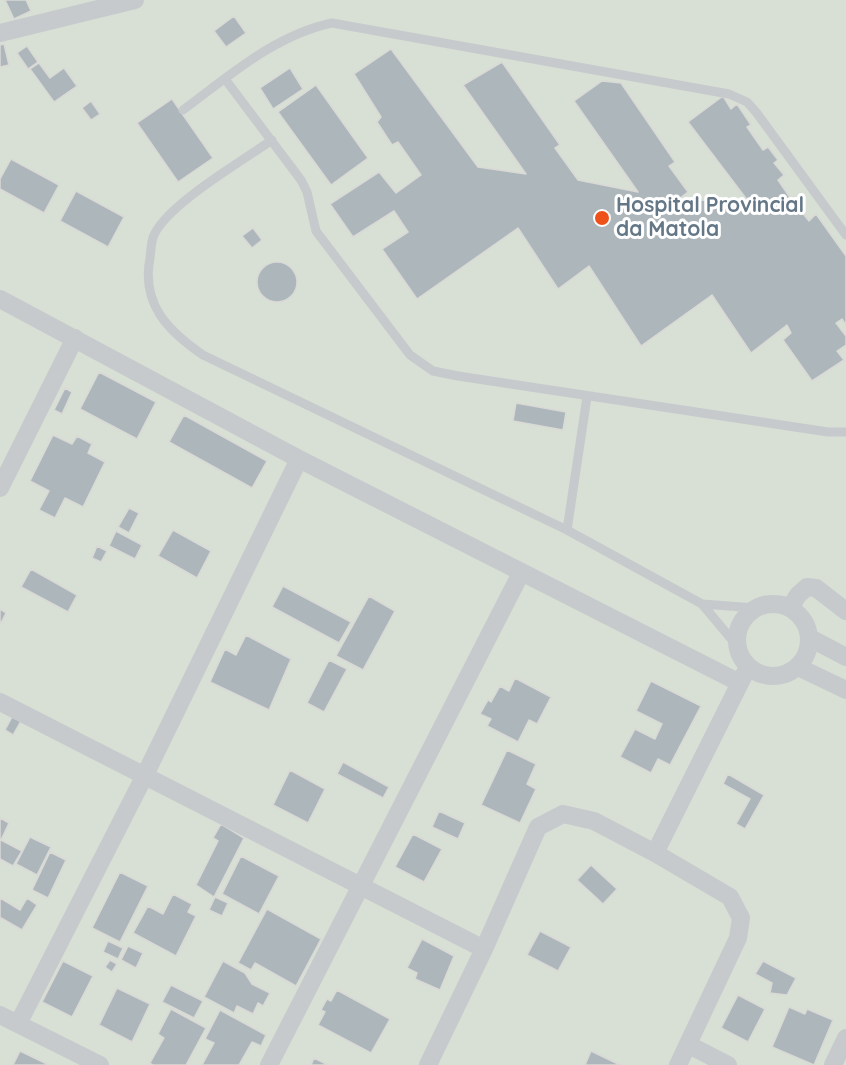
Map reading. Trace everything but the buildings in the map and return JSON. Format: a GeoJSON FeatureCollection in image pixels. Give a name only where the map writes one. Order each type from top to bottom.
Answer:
{"type":"FeatureCollection","features":[{"type":"Feature","properties":{"kind":"street"},"geometry":{"type":"LineString","coordinates":[[0,33],[135,0]]}},
{"type":"Feature","properties":{"kind":"street"},"geometry":{"type":"LineString","coordinates":[[0,299],[299,459],[521,573],[744,675],[768,676],[790,673],[805,658],[810,638],[807,626],[790,608],[779,604],[755,608],[740,625],[738,647],[744,675],[655,853]]}},
{"type":"Feature","properties":{"kind":"street"},"geometry":{"type":"LineString","coordinates":[[0,488],[75,338]]}},
{"type":"Feature","properties":{"kind":"street"},"geometry":{"type":"LineString","coordinates":[[18,1024],[145,775],[299,459]]}},
{"type":"Feature","properties":{"kind":"street"},"geometry":{"type":"LineString","coordinates":[[269,1065],[521,573]]}},
{"type":"Feature","properties":{"kind":"street"},"geometry":{"type":"LineString","coordinates":[[790,608],[798,595],[807,587],[816,588],[846,611]]}},
{"type":"Feature","properties":{"kind":"street"},"geometry":{"type":"LineString","coordinates":[[810,638],[846,657]]}},
{"type":"Feature","properties":{"kind":"street"},"geometry":{"type":"LineString","coordinates":[[798,667],[846,690]]}},
{"type":"Feature","properties":{"kind":"street"},"geometry":{"type":"LineString","coordinates":[[0,702],[484,949]]}},
{"type":"Feature","properties":{"kind":"street"},"geometry":{"type":"LineString","coordinates":[[428,1065],[484,949],[538,827],[563,814],[594,821],[655,853],[730,897],[741,918],[738,938],[678,1065]]}},
{"type":"Feature","properties":{"kind":"street"},"geometry":{"type":"LineString","coordinates":[[0,1015],[100,1065]]}},
{"type":"Feature","properties":{"kind":"street"},"geometry":{"type":"LineString","coordinates":[[833,1065],[846,1038]]}},
{"type":"Feature","properties":{"kind":"street"},"geometry":{"type":"LineString","coordinates":[[688,1045],[729,1065]]}},
{"type":"Feature","properties":{"kind":"lane"},"geometry":{"type":"LineString","coordinates":[[183,110],[276,43],[308,28],[332,23],[729,94],[747,102],[756,112],[846,235]]}},
{"type":"Feature","properties":{"kind":"lane"},"geometry":{"type":"LineString","coordinates":[[225,80],[272,140],[307,192],[316,231],[410,355],[423,366],[458,376],[587,397],[772,422],[828,432],[846,432]]}},
{"type":"Feature","properties":{"kind":"lane"},"geometry":{"type":"LineString","coordinates":[[272,140],[177,207],[154,235],[147,274],[153,301],[163,322],[204,355],[567,530],[702,604],[738,647]]}},
{"type":"Feature","properties":{"kind":"lane"},"geometry":{"type":"LineString","coordinates":[[567,530],[587,397]]}},
{"type":"Feature","properties":{"kind":"lane"},"geometry":{"type":"LineString","coordinates":[[702,604],[755,608]]}},
{"type":"Feature","properties":{"kind":"shaded area"},"geometry":{"type":"Polygon","coordinates":[[[0,0],[846,0],[846,1065],[0,1065],[0,0]]]}},
{"type":"Feature","properties":{"kind":"place","name":"Hospital Provincial da Matola"},"geometry":{"type":"Point","coordinates":[602,218]}}]}
